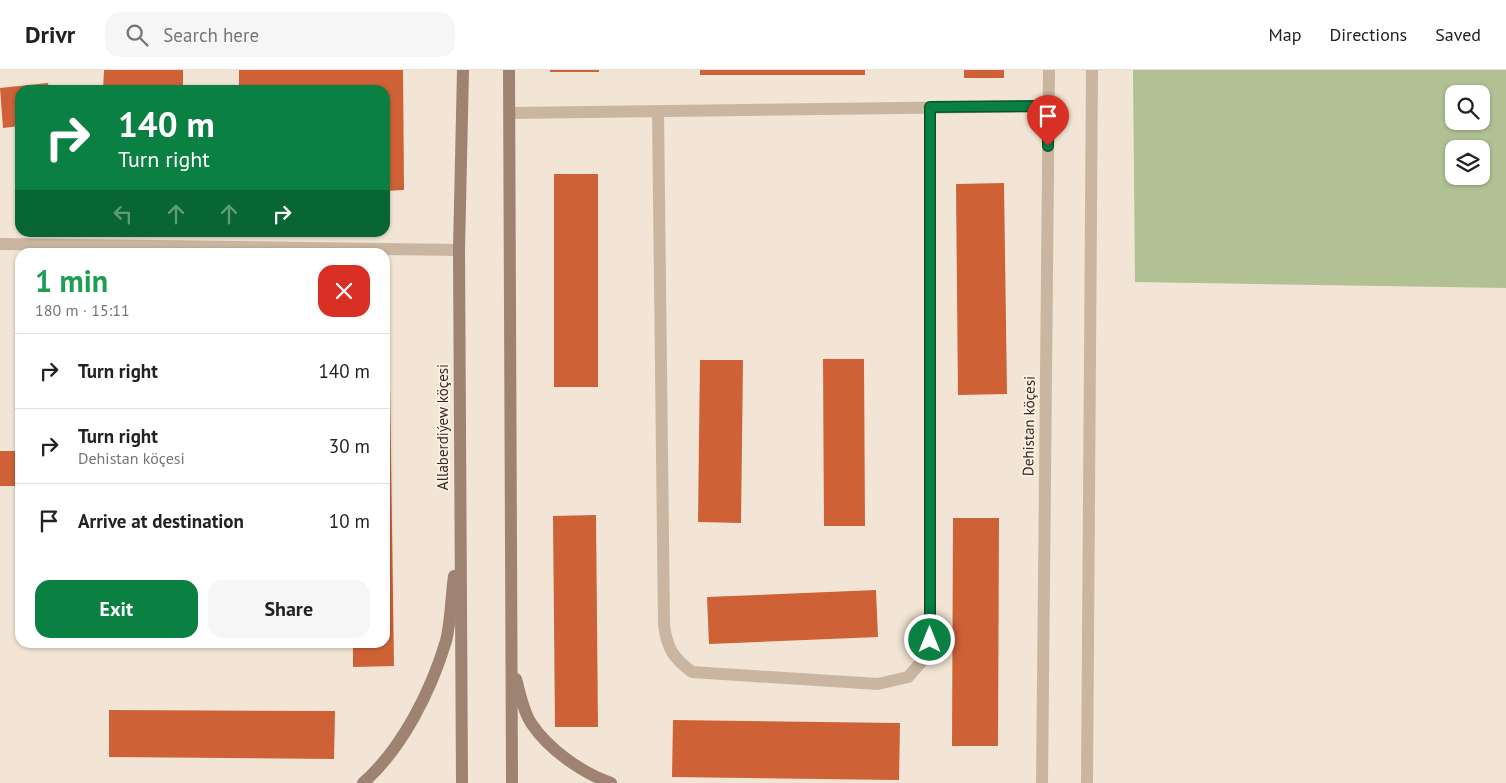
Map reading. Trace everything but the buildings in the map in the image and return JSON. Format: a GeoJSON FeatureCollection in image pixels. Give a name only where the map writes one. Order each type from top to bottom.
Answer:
{"type":"FeatureCollection","features":[{"type":"Feature","properties":{"kind":"street","name":"Allaberdiýew köçesi"},"geometry":{"type":"LineString","coordinates":[[462,783],[459,250],[463,70]]}},
{"type":"Feature","properties":{"kind":"street"},"geometry":{"type":"LineString","coordinates":[[509,70],[512,783]]}},
{"type":"Feature","properties":{"kind":"street","name":"Dehistan köçesi"},"geometry":{"type":"LineString","coordinates":[[1042,783],[1049,70]]}},
{"type":"Feature","properties":{"kind":"street"},"geometry":{"type":"LineString","coordinates":[[1087,783],[1092,70]]}},
{"type":"Feature","properties":{"kind":"street"},"geometry":{"type":"LineString","coordinates":[[510,113],[1048,106]]}},
{"type":"Feature","properties":{"kind":"street"},"geometry":{"type":"LineString","coordinates":[[658,111],[664,625],[667,643],[678,661],[692,672],[878,684],[908,677],[924,659],[930,640],[930,107]]}},
{"type":"Feature","properties":{"kind":"street"},"geometry":{"type":"LineString","coordinates":[[0,244],[306,248]]}},
{"type":"Feature","properties":{"kind":"street"},"geometry":{"type":"LineString","coordinates":[[390,249],[459,250]]}},
{"type":"Feature","properties":{"kind":"street"},"geometry":{"type":"LineString","coordinates":[[363,783],[380,768],[418,709],[446,640],[460,524]]}},
{"type":"Feature","properties":{"kind":"street"},"geometry":{"type":"LineString","coordinates":[[512,665],[531,723],[566,758],[591,776],[611,783]]}},
{"type":"Feature","properties":{"kind":"green space"},"geometry":{"type":"Polygon","coordinates":[[[1133,70],[1506,70],[1506,288],[1135,282],[1133,70]]]}},
{"type":"Feature","properties":{"kind":"route"},"geometry":{"type":"LineString","coordinates":[[930,640],[930,107],[1048,106],[1048,146]]}}]}
